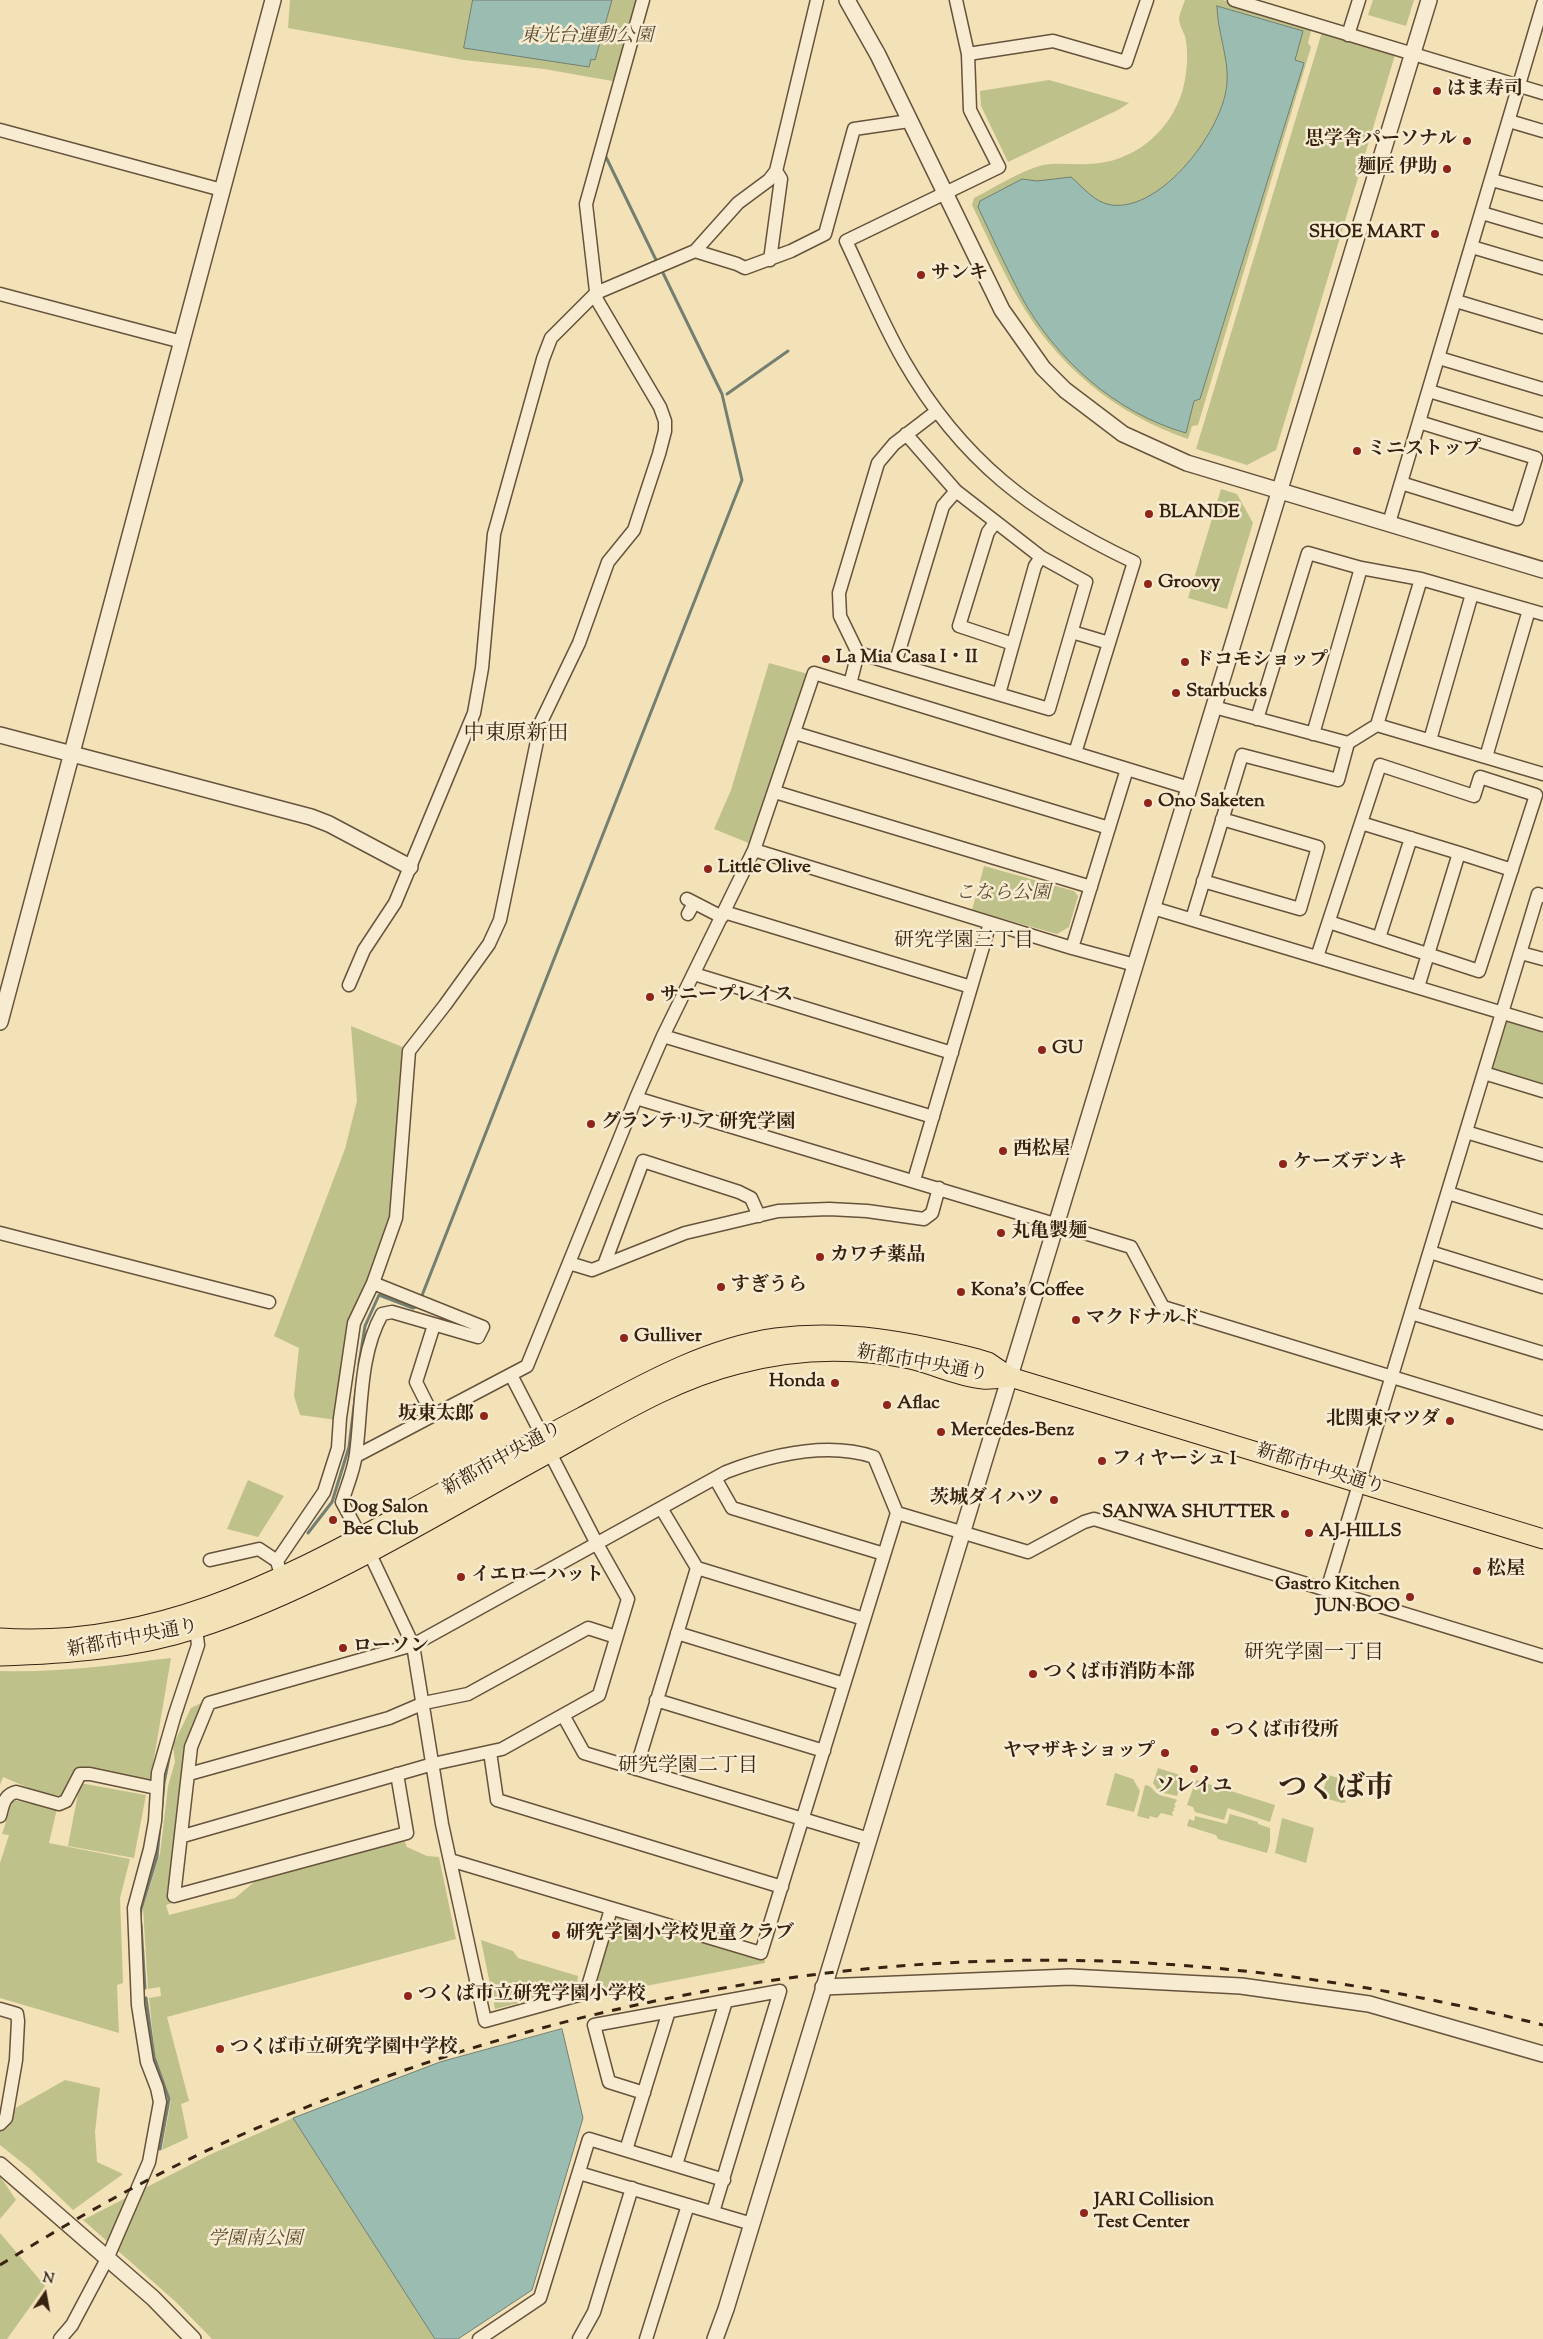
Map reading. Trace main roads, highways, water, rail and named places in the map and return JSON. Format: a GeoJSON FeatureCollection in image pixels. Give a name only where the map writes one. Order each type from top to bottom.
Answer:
{"type":"FeatureCollection","features":[{"type":"Feature","properties":{"kind":"main road","name":"新都市中央通り"},"geometry":{"type":"LineString","coordinates":[[0,1656],[62,1654],[109,1648],[196,1629],[281,1597],[365,1545],[547,1445],[601,1423],[694,1379],[735,1364],[774,1356],[816,1351],[863,1352],[909,1359],[983,1379],[1010,1377],[1543,1539]]}},
{"type":"Feature","properties":{"kind":"main road","name":"新都市中央通り"},"geometry":{"type":"LineString","coordinates":[[0,1638],[59,1639],[110,1634],[154,1624],[214,1605],[280,1569],[365,1545]]}},
{"type":"Feature","properties":{"kind":"water"},"geometry":{"type":"Polygon","coordinates":[[[473,0],[612,0],[595,60],[591,59],[589,67],[464,48],[473,0]]]}},
{"type":"Feature","properties":{"kind":"water"},"geometry":{"type":"Polygon","coordinates":[[[1217,6],[1303,31],[1295,60],[1304,63],[1200,399],[1194,401],[1186,433],[1160,424],[1112,398],[1070,362],[1052,342],[1021,296],[978,207],[980,201],[1022,179],[1037,181],[1071,177],[1094,198],[1111,205],[1131,204],[1150,195],[1170,181],[1203,143],[1224,101],[1227,73],[1217,6]]]}},
{"type":"Feature","properties":{"kind":"water"},"geometry":{"type":"Polygon","coordinates":[[[562,2029],[583,2118],[532,2290],[458,2339],[435,2339],[293,2118],[440,2062],[562,2029]]]}},
{"type":"Feature","properties":{"kind":"waterway"},"geometry":{"type":"LineString","coordinates":[[605,155],[658,264]]}},
{"type":"Feature","properties":{"kind":"waterway"},"geometry":{"type":"LineString","coordinates":[[421,1298],[742,480],[722,394],[663,273]]}},
{"type":"Feature","properties":{"kind":"waterway"},"geometry":{"type":"LineString","coordinates":[[727,394],[788,351]]}},
{"type":"Feature","properties":{"kind":"waterway"},"geometry":{"type":"LineString","coordinates":[[359,1364],[365,1326],[379,1295],[413,1308],[418,1306]]}},
{"type":"Feature","properties":{"kind":"waterway"},"geometry":{"type":"LineString","coordinates":[[308,1533],[332,1502],[349,1447],[356,1390]]}},
{"type":"Feature","properties":{"kind":"waterway"},"geometry":{"type":"LineString","coordinates":[[179,1720],[183,1709]]}},
{"type":"Feature","properties":{"kind":"waterway"},"geometry":{"type":"LineString","coordinates":[[140,1918],[157,1857],[164,1783],[171,1748]]}},
{"type":"Feature","properties":{"kind":"waterway"},"geometry":{"type":"LineString","coordinates":[[141,1924],[145,1988]]}},
{"type":"Feature","properties":{"kind":"waterway"},"geometry":{"type":"LineString","coordinates":[[146,1998],[154,2057],[169,2099],[160,2149]]}},
{"type":"Feature","properties":{"kind":"railway"},"geometry":{"type":"LineString","coordinates":[[0,2265],[80,2217],[163,2172],[219,2145],[332,2097],[448,2056],[567,2022],[687,1995],[809,1975],[932,1964],[1054,1960],[1177,1965],[1270,1974],[1362,1987],[1453,2004],[1543,2025]]}},
{"type":"Feature","properties":{"kind":"place","name":"はま寿司"},"geometry":{"type":"Point","coordinates":[1437,91]}},
{"type":"Feature","properties":{"kind":"place","name":"思学舎パーソナル"},"geometry":{"type":"Point","coordinates":[1467,141]}},
{"type":"Feature","properties":{"kind":"place","name":"麺匠 伊助"},"geometry":{"type":"Point","coordinates":[1447,169]}},
{"type":"Feature","properties":{"kind":"place","name":"SHOE MART"},"geometry":{"type":"Point","coordinates":[1435,234]}},
{"type":"Feature","properties":{"kind":"place","name":"サンキ"},"geometry":{"type":"Point","coordinates":[921,275]}},
{"type":"Feature","properties":{"kind":"place","name":"ミニストップ"},"geometry":{"type":"Point","coordinates":[1357,451]}},
{"type":"Feature","properties":{"kind":"place","name":"BLANDE"},"geometry":{"type":"Point","coordinates":[1149,514]}},
{"type":"Feature","properties":{"kind":"place","name":"Groovy"},"geometry":{"type":"Point","coordinates":[1148,584]}},
{"type":"Feature","properties":{"kind":"place","name":"La Mia Casa I・II"},"geometry":{"type":"Point","coordinates":[826,659]}},
{"type":"Feature","properties":{"kind":"place","name":"ドコモショップ"},"geometry":{"type":"Point","coordinates":[1185,662]}},
{"type":"Feature","properties":{"kind":"place","name":"Starbucks"},"geometry":{"type":"Point","coordinates":[1176,693]}},
{"type":"Feature","properties":{"kind":"place","name":"Ono Saketen"},"geometry":{"type":"Point","coordinates":[1148,803]}},
{"type":"Feature","properties":{"kind":"place","name":"Little Olive"},"geometry":{"type":"Point","coordinates":[708,869]}},
{"type":"Feature","properties":{"kind":"place","name":"サニープレイス"},"geometry":{"type":"Point","coordinates":[650,997]}},
{"type":"Feature","properties":{"kind":"place","name":"GU"},"geometry":{"type":"Point","coordinates":[1042,1050]}},
{"type":"Feature","properties":{"kind":"place","name":"グランテリア 研究学園"},"geometry":{"type":"Point","coordinates":[591,1124]}},
{"type":"Feature","properties":{"kind":"place","name":"西松屋"},"geometry":{"type":"Point","coordinates":[1003,1151]}},
{"type":"Feature","properties":{"kind":"place","name":"ケーズデンキ"},"geometry":{"type":"Point","coordinates":[1283,1164]}},
{"type":"Feature","properties":{"kind":"place","name":"丸亀製麺"},"geometry":{"type":"Point","coordinates":[1001,1233]}},
{"type":"Feature","properties":{"kind":"place","name":"カワチ薬品"},"geometry":{"type":"Point","coordinates":[820,1257]}},
{"type":"Feature","properties":{"kind":"place","name":"すぎうら"},"geometry":{"type":"Point","coordinates":[721,1287]}},
{"type":"Feature","properties":{"kind":"place","name":"Kona’s Coffee"},"geometry":{"type":"Point","coordinates":[961,1292]}},
{"type":"Feature","properties":{"kind":"place","name":"マクドナルド"},"geometry":{"type":"Point","coordinates":[1076,1320]}},
{"type":"Feature","properties":{"kind":"place","name":"Gulliver"},"geometry":{"type":"Point","coordinates":[624,1338]}},
{"type":"Feature","properties":{"kind":"place","name":"Honda"},"geometry":{"type":"Point","coordinates":[835,1383]}},
{"type":"Feature","properties":{"kind":"place","name":"Aflac"},"geometry":{"type":"Point","coordinates":[887,1405]}},
{"type":"Feature","properties":{"kind":"place","name":"坂東太郎"},"geometry":{"type":"Point","coordinates":[484,1416]}},
{"type":"Feature","properties":{"kind":"place","name":"北関東マツダ"},"geometry":{"type":"Point","coordinates":[1450,1421]}},
{"type":"Feature","properties":{"kind":"place","name":"Mercedes-Benz"},"geometry":{"type":"Point","coordinates":[941,1432]}},
{"type":"Feature","properties":{"kind":"place","name":"フィヤーシュ I"},"geometry":{"type":"Point","coordinates":[1102,1461]}},
{"type":"Feature","properties":{"kind":"place","name":"茨城ダイハツ"},"geometry":{"type":"Point","coordinates":[1054,1500]}},
{"type":"Feature","properties":{"kind":"place","name":"SANWA SHUTTER"},"geometry":{"type":"Point","coordinates":[1285,1514]}},
{"type":"Feature","properties":{"kind":"place","name":"Dog Salon Bee Club"},"geometry":{"type":"Point","coordinates":[333,1520]}},
{"type":"Feature","properties":{"kind":"place","name":"AJ-HILLS"},"geometry":{"type":"Point","coordinates":[1309,1533]}},
{"type":"Feature","properties":{"kind":"place","name":"松屋"},"geometry":{"type":"Point","coordinates":[1477,1571]}},
{"type":"Feature","properties":{"kind":"place","name":"イエローハット"},"geometry":{"type":"Point","coordinates":[461,1577]}},
{"type":"Feature","properties":{"kind":"place","name":"Gastro Kitchen JUN BOO"},"geometry":{"type":"Point","coordinates":[1410,1597]}},
{"type":"Feature","properties":{"kind":"place","name":"ローソン"},"geometry":{"type":"Point","coordinates":[343,1648]}},
{"type":"Feature","properties":{"kind":"place","name":"つくば市消防本部"},"geometry":{"type":"Point","coordinates":[1033,1674]}},
{"type":"Feature","properties":{"kind":"place","name":"つくば市役所"},"geometry":{"type":"Point","coordinates":[1215,1732]}},
{"type":"Feature","properties":{"kind":"place","name":"ヤマザキショップ"},"geometry":{"type":"Point","coordinates":[1165,1753]}},
{"type":"Feature","properties":{"kind":"place","name":"ソレイユ"},"geometry":{"type":"Point","coordinates":[1194,1769]}},
{"type":"Feature","properties":{"kind":"place","name":"研究学園小学校児童クラブ"},"geometry":{"type":"Point","coordinates":[556,1935]}},
{"type":"Feature","properties":{"kind":"place","name":"つくば市立研究学園小学校"},"geometry":{"type":"Point","coordinates":[408,1996]}},
{"type":"Feature","properties":{"kind":"place","name":"つくば市立研究学園中学校"},"geometry":{"type":"Point","coordinates":[220,2049]}},
{"type":"Feature","properties":{"kind":"place","name":"JARI Collision Test Center"},"geometry":{"type":"Point","coordinates":[1084,2213]}},
{"type":"Feature","properties":{"kind":"district","name":"中東原新田"},"geometry":{"type":"Point","coordinates":[516,735]}},
{"type":"Feature","properties":{"kind":"district","name":"研究学園三丁目"},"geometry":{"type":"Point","coordinates":[964,943]}},
{"type":"Feature","properties":{"kind":"district","name":"研究学園一丁目"},"geometry":{"type":"Point","coordinates":[1314,1655]}},
{"type":"Feature","properties":{"kind":"district","name":"研究学園二丁目"},"geometry":{"type":"Point","coordinates":[688,1768]}},
{"type":"Feature","properties":{"kind":"district","name":"つくば市"},"geometry":{"type":"Point","coordinates":[1336,1791]}},
{"type":"Feature","properties":{"kind":"park label","name":"東光台運動公園"},"geometry":{"type":"Point","coordinates":[587,38]}},
{"type":"Feature","properties":{"kind":"park label","name":"こなら公園"},"geometry":{"type":"Point","coordinates":[1003,895]}},
{"type":"Feature","properties":{"kind":"park label","name":"学園南公園"},"geometry":{"type":"Point","coordinates":[255,2241]}}]}
